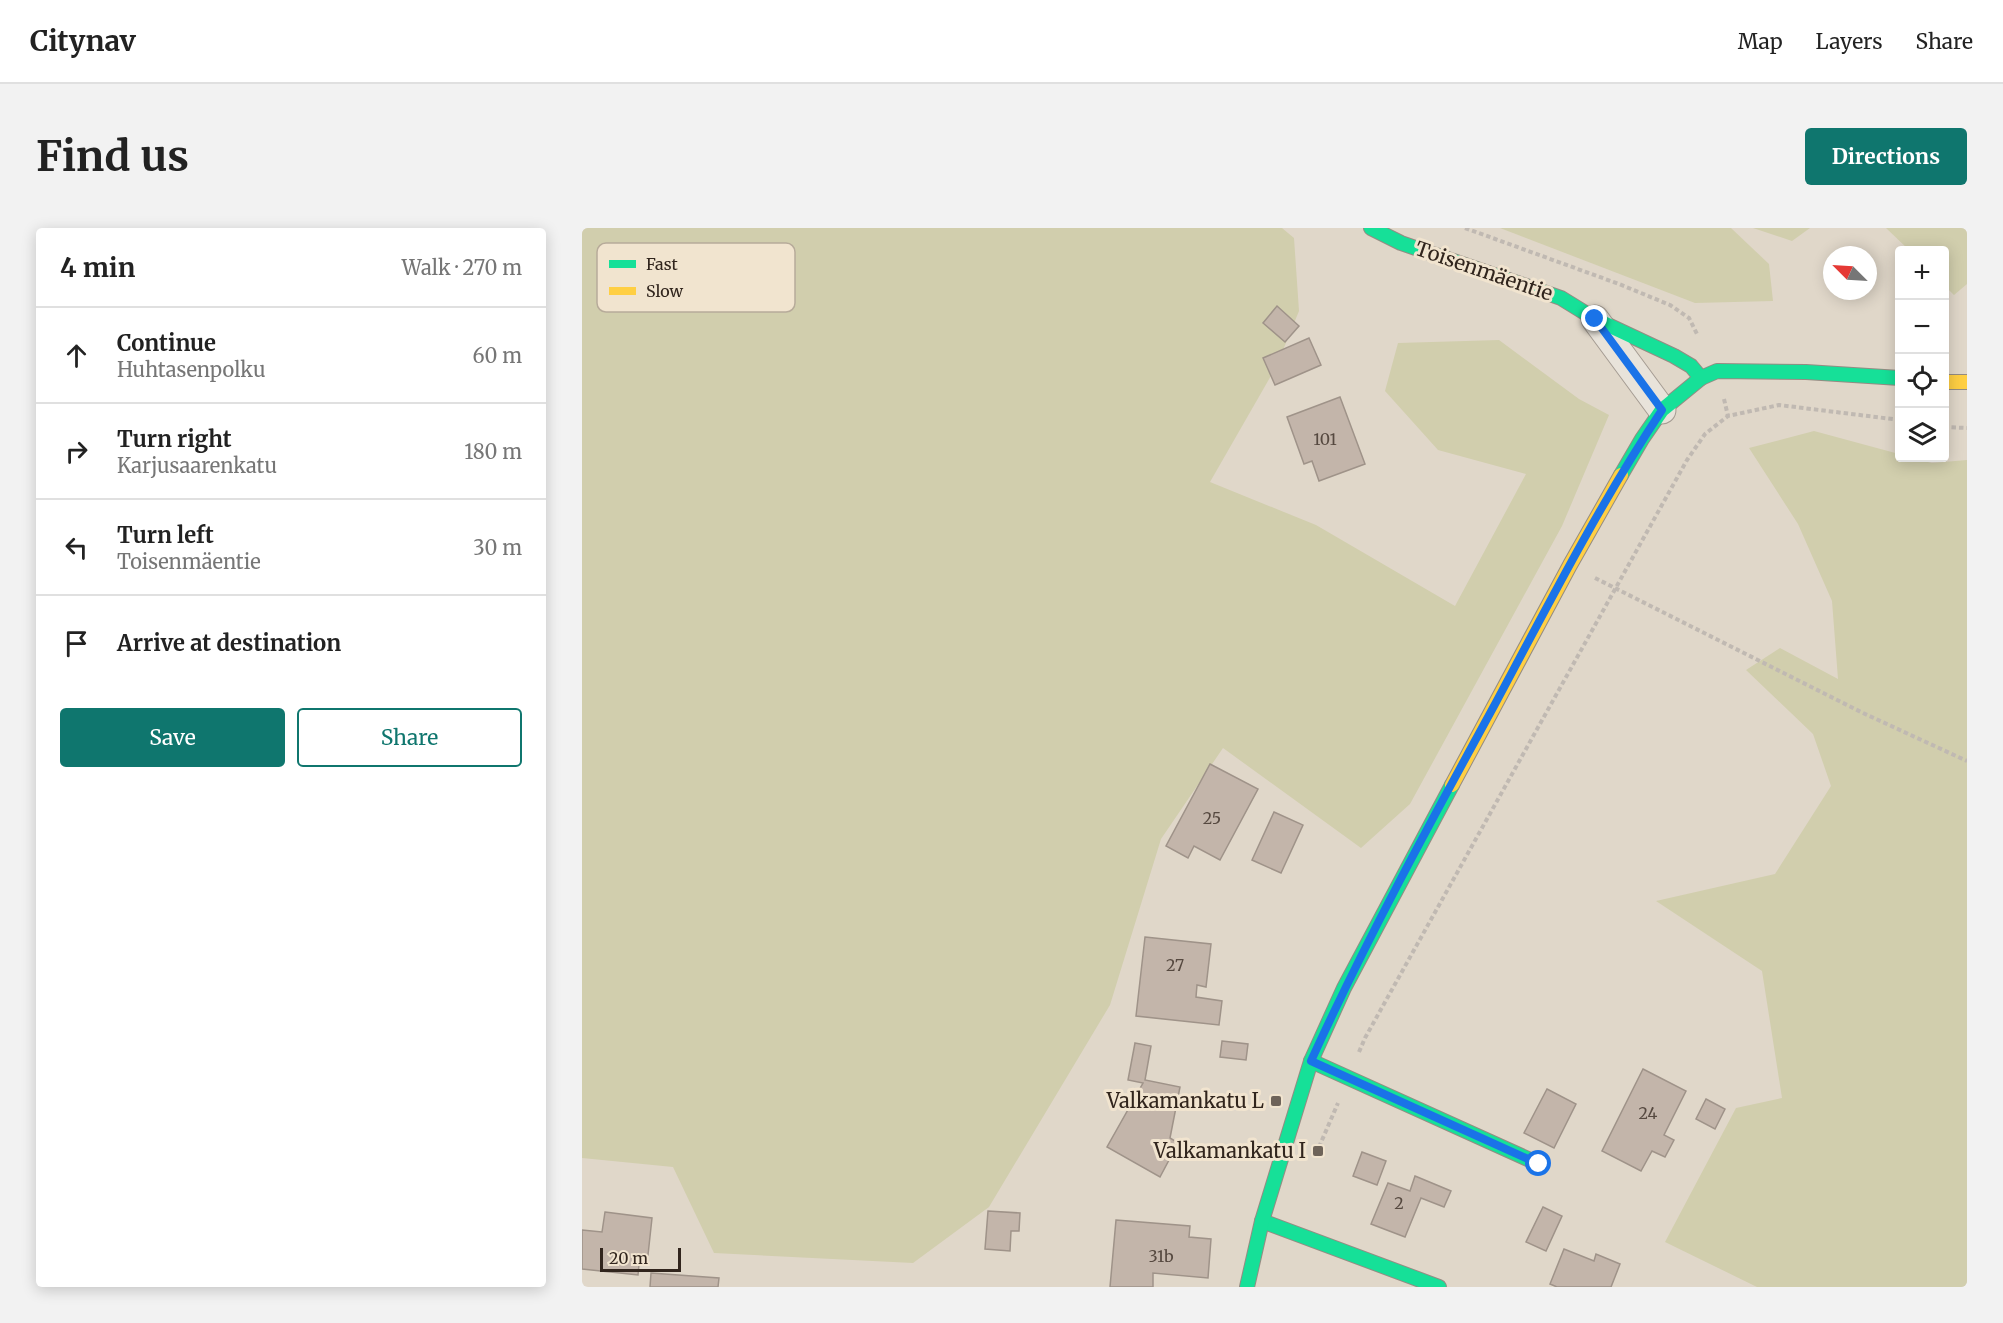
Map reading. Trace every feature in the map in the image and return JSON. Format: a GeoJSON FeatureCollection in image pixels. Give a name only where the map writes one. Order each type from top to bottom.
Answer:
{"type":"FeatureCollection","features":[{"type":"Feature","properties":{"kind":"street","name":"Toisenmäentie"},"geometry":{"type":"LineString","coordinates":[[1371,228],[1401,243],[1561,298],[1595,319],[1674,356],[1691,366],[1701,378]]}},
{"type":"Feature","properties":{"kind":"street","name":"Toisenmäentie"},"geometry":{"type":"LineString","coordinates":[[1595,319],[1662,410]]}},
{"type":"Feature","properties":{"kind":"street"},"geometry":{"type":"LineString","coordinates":[[1247,1287],[1262,1221],[1311,1061],[1344,988],[1570,565],[1637,448],[1662,410],[1701,378],[1717,371],[1806,372],[1895,378]]}},
{"type":"Feature","properties":{"kind":"street"},"geometry":{"type":"LineString","coordinates":[[1949,382],[1967,382]]}},
{"type":"Feature","properties":{"kind":"street"},"geometry":{"type":"LineString","coordinates":[[1311,1061],[1539,1164]]}},
{"type":"Feature","properties":{"kind":"street"},"geometry":{"type":"LineString","coordinates":[[1262,1221],[1439,1287]]}},
{"type":"Feature","properties":{"kind":"path"},"geometry":{"type":"LineString","coordinates":[[1313,1161],[1371,1028],[1615,588],[1687,460],[1705,434],[1728,416],[1779,405],[1895,420]]}},
{"type":"Feature","properties":{"kind":"path"},"geometry":{"type":"LineString","coordinates":[[1949,427],[1967,428]]}},
{"type":"Feature","properties":{"kind":"path"},"geometry":{"type":"LineString","coordinates":[[1570,565],[1863,713],[1967,761]]}},
{"type":"Feature","properties":{"kind":"shaded area"},"geometry":{"type":"Polygon","coordinates":[[[582,228],[1282,228],[1294,238],[1299,311],[1276,367],[1210,482],[1316,525],[1455,606],[1526,474],[1438,450],[1385,391],[1398,343],[1499,340],[1579,399],[1609,415],[1562,526],[1410,804],[1361,848],[1223,748],[1161,839],[1110,1005],[989,1207],[913,1263],[714,1253],[673,1167],[582,1158],[582,228]]]}},
{"type":"Feature","properties":{"kind":"shaded area"},"geometry":{"type":"Polygon","coordinates":[[[1500,228],[1731,228],[1769,264],[1773,301],[1695,303],[1500,228]]]}},
{"type":"Feature","properties":{"kind":"shaded area"},"geometry":{"type":"Polygon","coordinates":[[[1753,228],[1810,228],[1792,241],[1753,228]]]}},
{"type":"Feature","properties":{"kind":"shaded area"},"geometry":{"type":"Polygon","coordinates":[[[1886,228],[1967,228],[1967,284],[1954,295],[1949,290],[1949,246],[1905,246],[1886,228]]]}},
{"type":"Feature","properties":{"kind":"shaded area"},"geometry":{"type":"Polygon","coordinates":[[[1814,431],[1895,453],[1895,462],[1932,463],[1967,460],[1967,1287],[1757,1287],[1665,1242],[1736,1108],[1782,1098],[1762,971],[1656,901],[1775,874],[1831,786],[1813,734],[1746,670],[1780,648],[1838,679],[1832,601],[1798,524],[1749,448],[1814,431]]]}},
{"type":"Feature","properties":{"kind":"building"},"geometry":{"type":"Polygon","coordinates":[[[1277,306],[1299,326],[1285,342],[1263,323],[1277,306]]]}},
{"type":"Feature","properties":{"kind":"building"},"geometry":{"type":"Polygon","coordinates":[[[1309,338],[1321,365],[1275,385],[1263,358],[1309,338]]]}},
{"type":"Feature","properties":{"kind":"building"},"geometry":{"type":"Polygon","coordinates":[[[1340,397],[1365,464],[1319,481],[1312,461],[1304,464],[1287,417],[1340,397]]]}},
{"type":"Feature","properties":{"kind":"building"},"geometry":{"type":"Polygon","coordinates":[[[1210,764],[1258,789],[1220,860],[1194,846],[1188,858],[1166,846],[1210,764]]]}},
{"type":"Feature","properties":{"kind":"building"},"geometry":{"type":"Polygon","coordinates":[[[1274,812],[1303,825],[1281,873],[1252,860],[1274,812]]]}},
{"type":"Feature","properties":{"kind":"building"},"geometry":{"type":"Polygon","coordinates":[[[1145,937],[1211,944],[1206,987],[1197,985],[1196,997],[1222,1001],[1219,1025],[1136,1016],[1145,937]]]}},
{"type":"Feature","properties":{"kind":"building"},"geometry":{"type":"Polygon","coordinates":[[[1222,1041],[1248,1044],[1246,1060],[1220,1057],[1222,1041]]]}},
{"type":"Feature","properties":{"kind":"building"},"geometry":{"type":"Polygon","coordinates":[[[1135,1043],[1151,1046],[1145,1080],[1180,1087],[1170,1138],[1178,1143],[1160,1177],[1107,1147],[1143,1083],[1128,1080],[1135,1043]]]}},
{"type":"Feature","properties":{"kind":"building"},"geometry":{"type":"Polygon","coordinates":[[[1643,1069],[1686,1091],[1664,1135],[1674,1140],[1665,1157],[1652,1151],[1641,1171],[1602,1151],[1643,1069]]]}},
{"type":"Feature","properties":{"kind":"building"},"geometry":{"type":"Polygon","coordinates":[[[1547,1089],[1576,1104],[1554,1148],[1524,1133],[1547,1089]]]}},
{"type":"Feature","properties":{"kind":"building"},"geometry":{"type":"Polygon","coordinates":[[[1706,1099],[1725,1109],[1715,1129],[1696,1119],[1706,1099]]]}},
{"type":"Feature","properties":{"kind":"building"},"geometry":{"type":"Polygon","coordinates":[[[1362,1152],[1386,1161],[1377,1185],[1353,1176],[1362,1152]]]}},
{"type":"Feature","properties":{"kind":"building"},"geometry":{"type":"Polygon","coordinates":[[[1415,1176],[1451,1191],[1444,1207],[1421,1198],[1405,1237],[1371,1224],[1388,1183],[1410,1191],[1415,1176]]]}},
{"type":"Feature","properties":{"kind":"building"},"geometry":{"type":"Polygon","coordinates":[[[1543,1207],[1562,1216],[1546,1251],[1526,1242],[1543,1207]]]}},
{"type":"Feature","properties":{"kind":"building"},"geometry":{"type":"Polygon","coordinates":[[[988,1211],[1020,1213],[1019,1231],[1011,1231],[1010,1251],[985,1249],[988,1211]]]}},
{"type":"Feature","properties":{"kind":"building"},"geometry":{"type":"Polygon","coordinates":[[[605,1212],[652,1218],[648,1255],[640,1254],[638,1275],[582,1269],[582,1230],[602,1232],[605,1212]]]}},
{"type":"Feature","properties":{"kind":"building"},"geometry":{"type":"Polygon","coordinates":[[[1116,1220],[1190,1226],[1189,1237],[1211,1239],[1208,1278],[1153,1273],[1153,1287],[1110,1287],[1116,1220]]]}},
{"type":"Feature","properties":{"kind":"building"},"geometry":{"type":"Polygon","coordinates":[[[1564,1249],[1594,1261],[1596,1254],[1620,1264],[1611,1287],[1557,1287],[1550,1284],[1564,1249]]]}},
{"type":"Feature","properties":{"kind":"building"},"geometry":{"type":"Polygon","coordinates":[[[651,1273],[719,1278],[718,1287],[650,1287],[651,1273]]]}},
{"type":"Feature","properties":{"kind":"traffic: fast"},"geometry":{"type":"LineString","coordinates":[[1371,228],[1401,243],[1561,298],[1595,319],[1674,356],[1691,366],[1701,378]]}},
{"type":"Feature","properties":{"kind":"traffic: fast"},"geometry":{"type":"LineString","coordinates":[[1621,475],[1662,410],[1701,378],[1717,371],[1806,372],[1895,378]]}},
{"type":"Feature","properties":{"kind":"traffic: fast"},"geometry":{"type":"LineString","coordinates":[[1247,1287],[1262,1221],[1311,1061],[1344,988],[1452,785]]}},
{"type":"Feature","properties":{"kind":"traffic: fast"},"geometry":{"type":"LineString","coordinates":[[1311,1061],[1539,1164]]}},
{"type":"Feature","properties":{"kind":"traffic: fast"},"geometry":{"type":"LineString","coordinates":[[1262,1221],[1439,1287]]}},
{"type":"Feature","properties":{"kind":"traffic: slow"},"geometry":{"type":"LineString","coordinates":[[1949,382],[1967,382]]}},
{"type":"Feature","properties":{"kind":"traffic: slow"},"geometry":{"type":"LineString","coordinates":[[1452,785],[1621,475]]}},
{"type":"Feature","properties":{"kind":"place","name":"Valkamankatu L"},"geometry":{"type":"Point","coordinates":[1276,1101]}},
{"type":"Feature","properties":{"kind":"place","name":"Valkamankatu I"},"geometry":{"type":"Point","coordinates":[1318,1151]}},
{"type":"Feature","properties":{"kind":"route"},"geometry":{"type":"LineString","coordinates":[[1539,1164],[1311,1061],[1344,988],[1395,890],[1570,565],[1642,439],[1662,410],[1595,319]]}}]}
